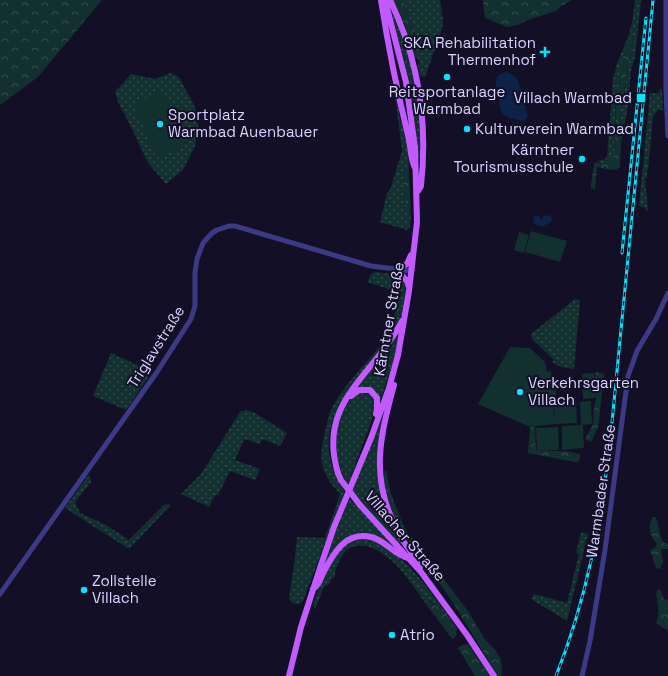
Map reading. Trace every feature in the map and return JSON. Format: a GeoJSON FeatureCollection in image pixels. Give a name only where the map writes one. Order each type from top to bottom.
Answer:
{"type":"FeatureCollection","features":[{"type":"Feature","properties":{"kind":"main road"},"geometry":{"type":"LineString","coordinates":[[381,0],[396,83],[412,161],[416,171]]}},
{"type":"Feature","properties":{"kind":"main road","name":"Kärntner Straße"},"geometry":{"type":"LineString","coordinates":[[289,676],[297,642],[313,589],[334,528],[371,438],[394,370],[406,314],[412,272],[417,222],[415,148],[410,102],[406,82],[385,0]]}},
{"type":"Feature","properties":{"kind":"main road"},"geometry":{"type":"LineString","coordinates":[[390,0],[412,54],[418,83],[422,113],[423,154],[421,186],[417,193]]}},
{"type":"Feature","properties":{"kind":"main road"},"geometry":{"type":"LineString","coordinates":[[409,291],[407,281],[397,270],[407,264],[414,250]]}},
{"type":"Feature","properties":{"kind":"main road","name":"Villacher Straße"},"geometry":{"type":"LineString","coordinates":[[406,314],[388,344],[349,393],[335,422],[332,443],[333,454],[341,480],[360,505],[421,572],[467,635],[494,676]]}},
{"type":"Feature","properties":{"kind":"main road"},"geometry":{"type":"LineString","coordinates":[[394,370],[395,380],[382,436],[379,473],[381,486],[388,509],[404,542],[419,564],[421,572]]}},
{"type":"Feature","properties":{"kind":"main road"},"geometry":{"type":"LineString","coordinates":[[344,403],[359,390],[370,390],[374,393],[377,398],[377,409],[370,431],[371,438]]}},
{"type":"Feature","properties":{"kind":"main road"},"geometry":{"type":"LineString","coordinates":[[313,589],[318,585],[326,567],[338,548],[349,539],[362,536],[376,539],[401,557],[408,558]]}},
{"type":"Feature","properties":{"kind":"street"},"geometry":{"type":"LineString","coordinates":[[666,0],[666,91],[668,136]]}},
{"type":"Feature","properties":{"kind":"street","name":"Triglavstraße"},"geometry":{"type":"LineString","coordinates":[[0,594],[128,415],[186,328],[194,311],[195,273],[199,250],[206,238],[212,233],[223,228],[235,226],[371,266],[412,272]]}},
{"type":"Feature","properties":{"kind":"street","name":"Warmbader Straße"},"geometry":{"type":"LineString","coordinates":[[582,676],[590,641],[605,550],[628,376],[637,350],[656,319],[668,293]]}},
{"type":"Feature","properties":{"kind":"green space"},"geometry":{"type":"Polygon","coordinates":[[[0,0],[102,0],[38,77],[0,105],[0,0]]]}},
{"type":"Feature","properties":{"kind":"green space"},"geometry":{"type":"Polygon","coordinates":[[[393,0],[403,0],[417,40],[419,55],[417,58],[414,58],[405,25],[393,0]]]}},
{"type":"Feature","properties":{"kind":"green space"},"geometry":{"type":"Polygon","coordinates":[[[403,0],[440,0],[443,20],[442,29],[425,77],[420,76],[418,68],[419,61],[417,58],[419,55],[417,40],[403,0]]]}},
{"type":"Feature","properties":{"kind":"green space"},"geometry":{"type":"Polygon","coordinates":[[[483,0],[572,0],[561,6],[556,11],[525,21],[518,25],[507,27],[485,18],[483,0]]]}},
{"type":"Feature","properties":{"kind":"green space"},"geometry":{"type":"Polygon","coordinates":[[[635,0],[641,0],[635,57],[631,70],[628,106],[621,143],[619,139],[622,95],[624,92],[634,40],[631,37],[619,80],[614,155],[611,161],[603,164],[597,161],[607,157],[613,80],[617,63],[629,35],[635,0]]]}},
{"type":"Feature","properties":{"kind":"green space"},"geometry":{"type":"Polygon","coordinates":[[[390,7],[407,44],[415,85],[411,88],[390,7]]]}},
{"type":"Feature","properties":{"kind":"green space"},"geometry":{"type":"Polygon","coordinates":[[[630,37],[634,40],[624,92],[622,95],[619,139],[621,143],[620,167],[616,170],[597,167],[594,189],[591,188],[591,185],[595,162],[603,164],[611,161],[614,155],[617,83],[630,37]]]}},
{"type":"Feature","properties":{"kind":"green space"},"geometry":{"type":"Polygon","coordinates":[[[170,73],[179,77],[193,103],[198,115],[198,129],[195,146],[183,170],[166,184],[148,163],[118,102],[115,92],[131,74],[156,79],[170,73]]]}},
{"type":"Feature","properties":{"kind":"green space"},"geometry":{"type":"Polygon","coordinates":[[[394,88],[400,119],[408,140],[409,176],[405,170],[407,216],[411,215],[410,227],[407,230],[380,222],[387,193],[390,190],[402,151],[394,88]]]}},
{"type":"Feature","properties":{"kind":"green space"},"geometry":{"type":"Polygon","coordinates":[[[660,89],[662,89],[663,110],[658,110],[653,117],[647,178],[645,178],[648,212],[644,207],[639,206],[650,93],[659,93],[660,89]]]}},
{"type":"Feature","properties":{"kind":"green space","name":"Sportplatz Warmbad Auenbauer"},"geometry":{"type":"Polygon","coordinates":[[[164,91],[187,145],[156,158],[133,103],[164,91]]]}},
{"type":"Feature","properties":{"kind":"green space"},"geometry":{"type":"Polygon","coordinates":[[[412,95],[419,98],[420,106],[420,159],[418,157],[412,95]]]}},
{"type":"Feature","properties":{"kind":"green space"},"geometry":{"type":"Polygon","coordinates":[[[405,170],[409,176],[411,215],[407,216],[402,171],[405,170]]]}},
{"type":"Feature","properties":{"kind":"green space"},"geometry":{"type":"Polygon","coordinates":[[[531,231],[567,241],[560,262],[525,252],[531,231]]]}},
{"type":"Feature","properties":{"kind":"green space"},"geometry":{"type":"Polygon","coordinates":[[[519,232],[529,235],[524,253],[514,250],[519,232]]]}},
{"type":"Feature","properties":{"kind":"green space"},"geometry":{"type":"Polygon","coordinates":[[[375,272],[394,274],[401,277],[406,288],[404,307],[399,321],[392,333],[354,383],[335,416],[330,433],[329,451],[334,470],[345,491],[303,601],[296,604],[291,602],[289,598],[297,537],[325,538],[340,494],[325,474],[322,461],[322,445],[329,415],[346,386],[386,336],[401,293],[367,282],[371,274],[375,272]]]}},
{"type":"Feature","properties":{"kind":"green space"},"geometry":{"type":"Polygon","coordinates":[[[575,299],[580,300],[574,369],[561,367],[552,362],[554,360],[532,339],[531,334],[575,299]]]}},
{"type":"Feature","properties":{"kind":"green space"},"geometry":{"type":"Polygon","coordinates":[[[399,330],[400,333],[393,363],[380,401],[378,396],[356,389],[399,330]]]}},
{"type":"Feature","properties":{"kind":"green space","name":"Verkehrsgarten Villach"},"geometry":{"type":"Polygon","coordinates":[[[510,347],[530,348],[545,362],[547,372],[551,371],[552,384],[556,385],[556,399],[553,400],[555,424],[530,427],[478,404],[510,347]]]}},
{"type":"Feature","properties":{"kind":"green space"},"geometry":{"type":"Polygon","coordinates":[[[111,353],[152,372],[126,410],[93,396],[111,353]]]}},
{"type":"Feature","properties":{"kind":"green space"},"geometry":{"type":"Polygon","coordinates":[[[595,372],[604,374],[598,427],[591,442],[585,439],[593,424],[596,399],[595,372]]]}},
{"type":"Feature","properties":{"kind":"green space"},"geometry":{"type":"Polygon","coordinates":[[[594,373],[596,398],[583,399],[582,374],[594,373]]]}},
{"type":"Feature","properties":{"kind":"green space"},"geometry":{"type":"Polygon","coordinates":[[[358,393],[371,394],[373,396],[375,401],[375,411],[348,485],[338,462],[336,436],[342,412],[358,393]]]}},
{"type":"Feature","properties":{"kind":"green space"},"geometry":{"type":"Polygon","coordinates":[[[576,400],[577,423],[555,424],[554,401],[576,400]]]}},
{"type":"Feature","properties":{"kind":"green space"},"geometry":{"type":"Polygon","coordinates":[[[591,401],[592,424],[581,425],[580,402],[591,401]]]}},
{"type":"Feature","properties":{"kind":"green space"},"geometry":{"type":"Polygon","coordinates":[[[246,410],[253,412],[287,433],[280,446],[263,439],[260,444],[244,439],[235,460],[260,469],[255,480],[230,471],[218,495],[215,495],[209,507],[181,494],[201,474],[240,412],[246,410]]]}},
{"type":"Feature","properties":{"kind":"green space"},"geometry":{"type":"Polygon","coordinates":[[[381,420],[377,454],[378,483],[386,512],[402,542],[401,544],[399,544],[353,492],[355,483],[381,420]]]}},
{"type":"Feature","properties":{"kind":"green space"},"geometry":{"type":"Polygon","coordinates":[[[583,425],[584,448],[562,450],[562,426],[583,425]]]}},
{"type":"Feature","properties":{"kind":"green space"},"geometry":{"type":"Polygon","coordinates":[[[530,427],[535,427],[536,450],[564,451],[580,454],[580,459],[578,462],[528,453],[530,427]]]}},
{"type":"Feature","properties":{"kind":"green space"},"geometry":{"type":"Polygon","coordinates":[[[558,427],[559,450],[537,450],[536,428],[558,427]]]}},
{"type":"Feature","properties":{"kind":"green space"},"geometry":{"type":"Polygon","coordinates":[[[386,470],[391,494],[404,527],[468,611],[484,638],[496,651],[501,660],[501,676],[498,676],[444,589],[415,550],[397,522],[386,491],[384,478],[386,470]]]}},
{"type":"Feature","properties":{"kind":"green space"},"geometry":{"type":"Polygon","coordinates":[[[89,474],[91,482],[75,502],[80,513],[106,525],[129,540],[164,505],[169,504],[170,506],[129,549],[65,508],[89,474]]]}},
{"type":"Feature","properties":{"kind":"green space"},"geometry":{"type":"Polygon","coordinates":[[[350,498],[398,550],[386,543],[352,536],[323,569],[329,547],[350,498]]]}},
{"type":"Feature","properties":{"kind":"green space"},"geometry":{"type":"Polygon","coordinates":[[[653,517],[656,517],[662,541],[668,545],[668,549],[661,549],[663,561],[660,569],[656,568],[653,555],[650,552],[657,544],[650,531],[650,524],[653,517]]]}},
{"type":"Feature","properties":{"kind":"green space"},"geometry":{"type":"Polygon","coordinates":[[[581,532],[588,534],[567,621],[531,599],[534,594],[567,603],[579,554],[576,553],[581,532]]]}},
{"type":"Feature","properties":{"kind":"green space"},"geometry":{"type":"Polygon","coordinates":[[[365,539],[379,544],[392,552],[417,575],[457,628],[456,636],[452,639],[448,633],[451,634],[452,624],[442,610],[432,602],[428,601],[425,603],[399,568],[379,552],[369,547],[360,546],[352,548],[344,553],[338,563],[334,578],[331,579],[330,583],[324,587],[315,610],[313,605],[323,578],[339,551],[353,540],[365,539]]]}},
{"type":"Feature","properties":{"kind":"green space"},"geometry":{"type":"Polygon","coordinates":[[[660,589],[664,599],[668,600],[668,631],[656,623],[658,612],[656,592],[660,589]]]}},
{"type":"Feature","properties":{"kind":"green space"},"geometry":{"type":"Polygon","coordinates":[[[428,601],[436,605],[445,614],[452,624],[455,632],[451,634],[448,633],[425,603],[428,601]]]}},
{"type":"Feature","properties":{"kind":"green space"},"geometry":{"type":"Polygon","coordinates":[[[468,644],[490,676],[475,676],[458,648],[462,645],[468,644]]]}},
{"type":"Feature","properties":{"kind":"water"},"geometry":{"type":"Polygon","coordinates":[[[507,72],[516,77],[519,82],[528,117],[524,121],[508,117],[501,111],[496,79],[498,76],[507,72]]]}},
{"type":"Feature","properties":{"kind":"water"},"geometry":{"type":"Polygon","coordinates":[[[537,215],[541,220],[543,216],[550,215],[552,219],[551,222],[542,227],[535,224],[533,222],[534,216],[537,215]]]}},
{"type":"Feature","properties":{"kind":"railway"},"geometry":{"type":"LineString","coordinates":[[556,676],[567,647],[584,590],[602,503],[610,443],[653,0]]}},
{"type":"Feature","properties":{"kind":"railway"},"geometry":{"type":"LineString","coordinates":[[622,253],[646,18]]}},
{"type":"Feature","properties":{"kind":"place","name":"SKA Rehabilitation Thermenhof"},"geometry":{"type":"Point","coordinates":[545,52]}},
{"type":"Feature","properties":{"kind":"place","name":"Reitsportanlage Warmbad"},"geometry":{"type":"Point","coordinates":[447,77]}},
{"type":"Feature","properties":{"kind":"place","name":"Villach Warmbad"},"geometry":{"type":"Point","coordinates":[641,98]}},
{"type":"Feature","properties":{"kind":"place","name":"Sportplatz Warmbad Auenbauer"},"geometry":{"type":"Point","coordinates":[160,124]}},
{"type":"Feature","properties":{"kind":"place","name":"Kulturverein Warmbad"},"geometry":{"type":"Point","coordinates":[467,129]}},
{"type":"Feature","properties":{"kind":"place","name":"Kärntner Tourismusschule"},"geometry":{"type":"Point","coordinates":[582,159]}},
{"type":"Feature","properties":{"kind":"place","name":"Verkehrsgarten Villach"},"geometry":{"type":"Point","coordinates":[520,392]}},
{"type":"Feature","properties":{"kind":"place","name":"Zollstelle Villach"},"geometry":{"type":"Point","coordinates":[84,590]}},
{"type":"Feature","properties":{"kind":"place","name":"Atrio"},"geometry":{"type":"Point","coordinates":[392,635]}}]}
